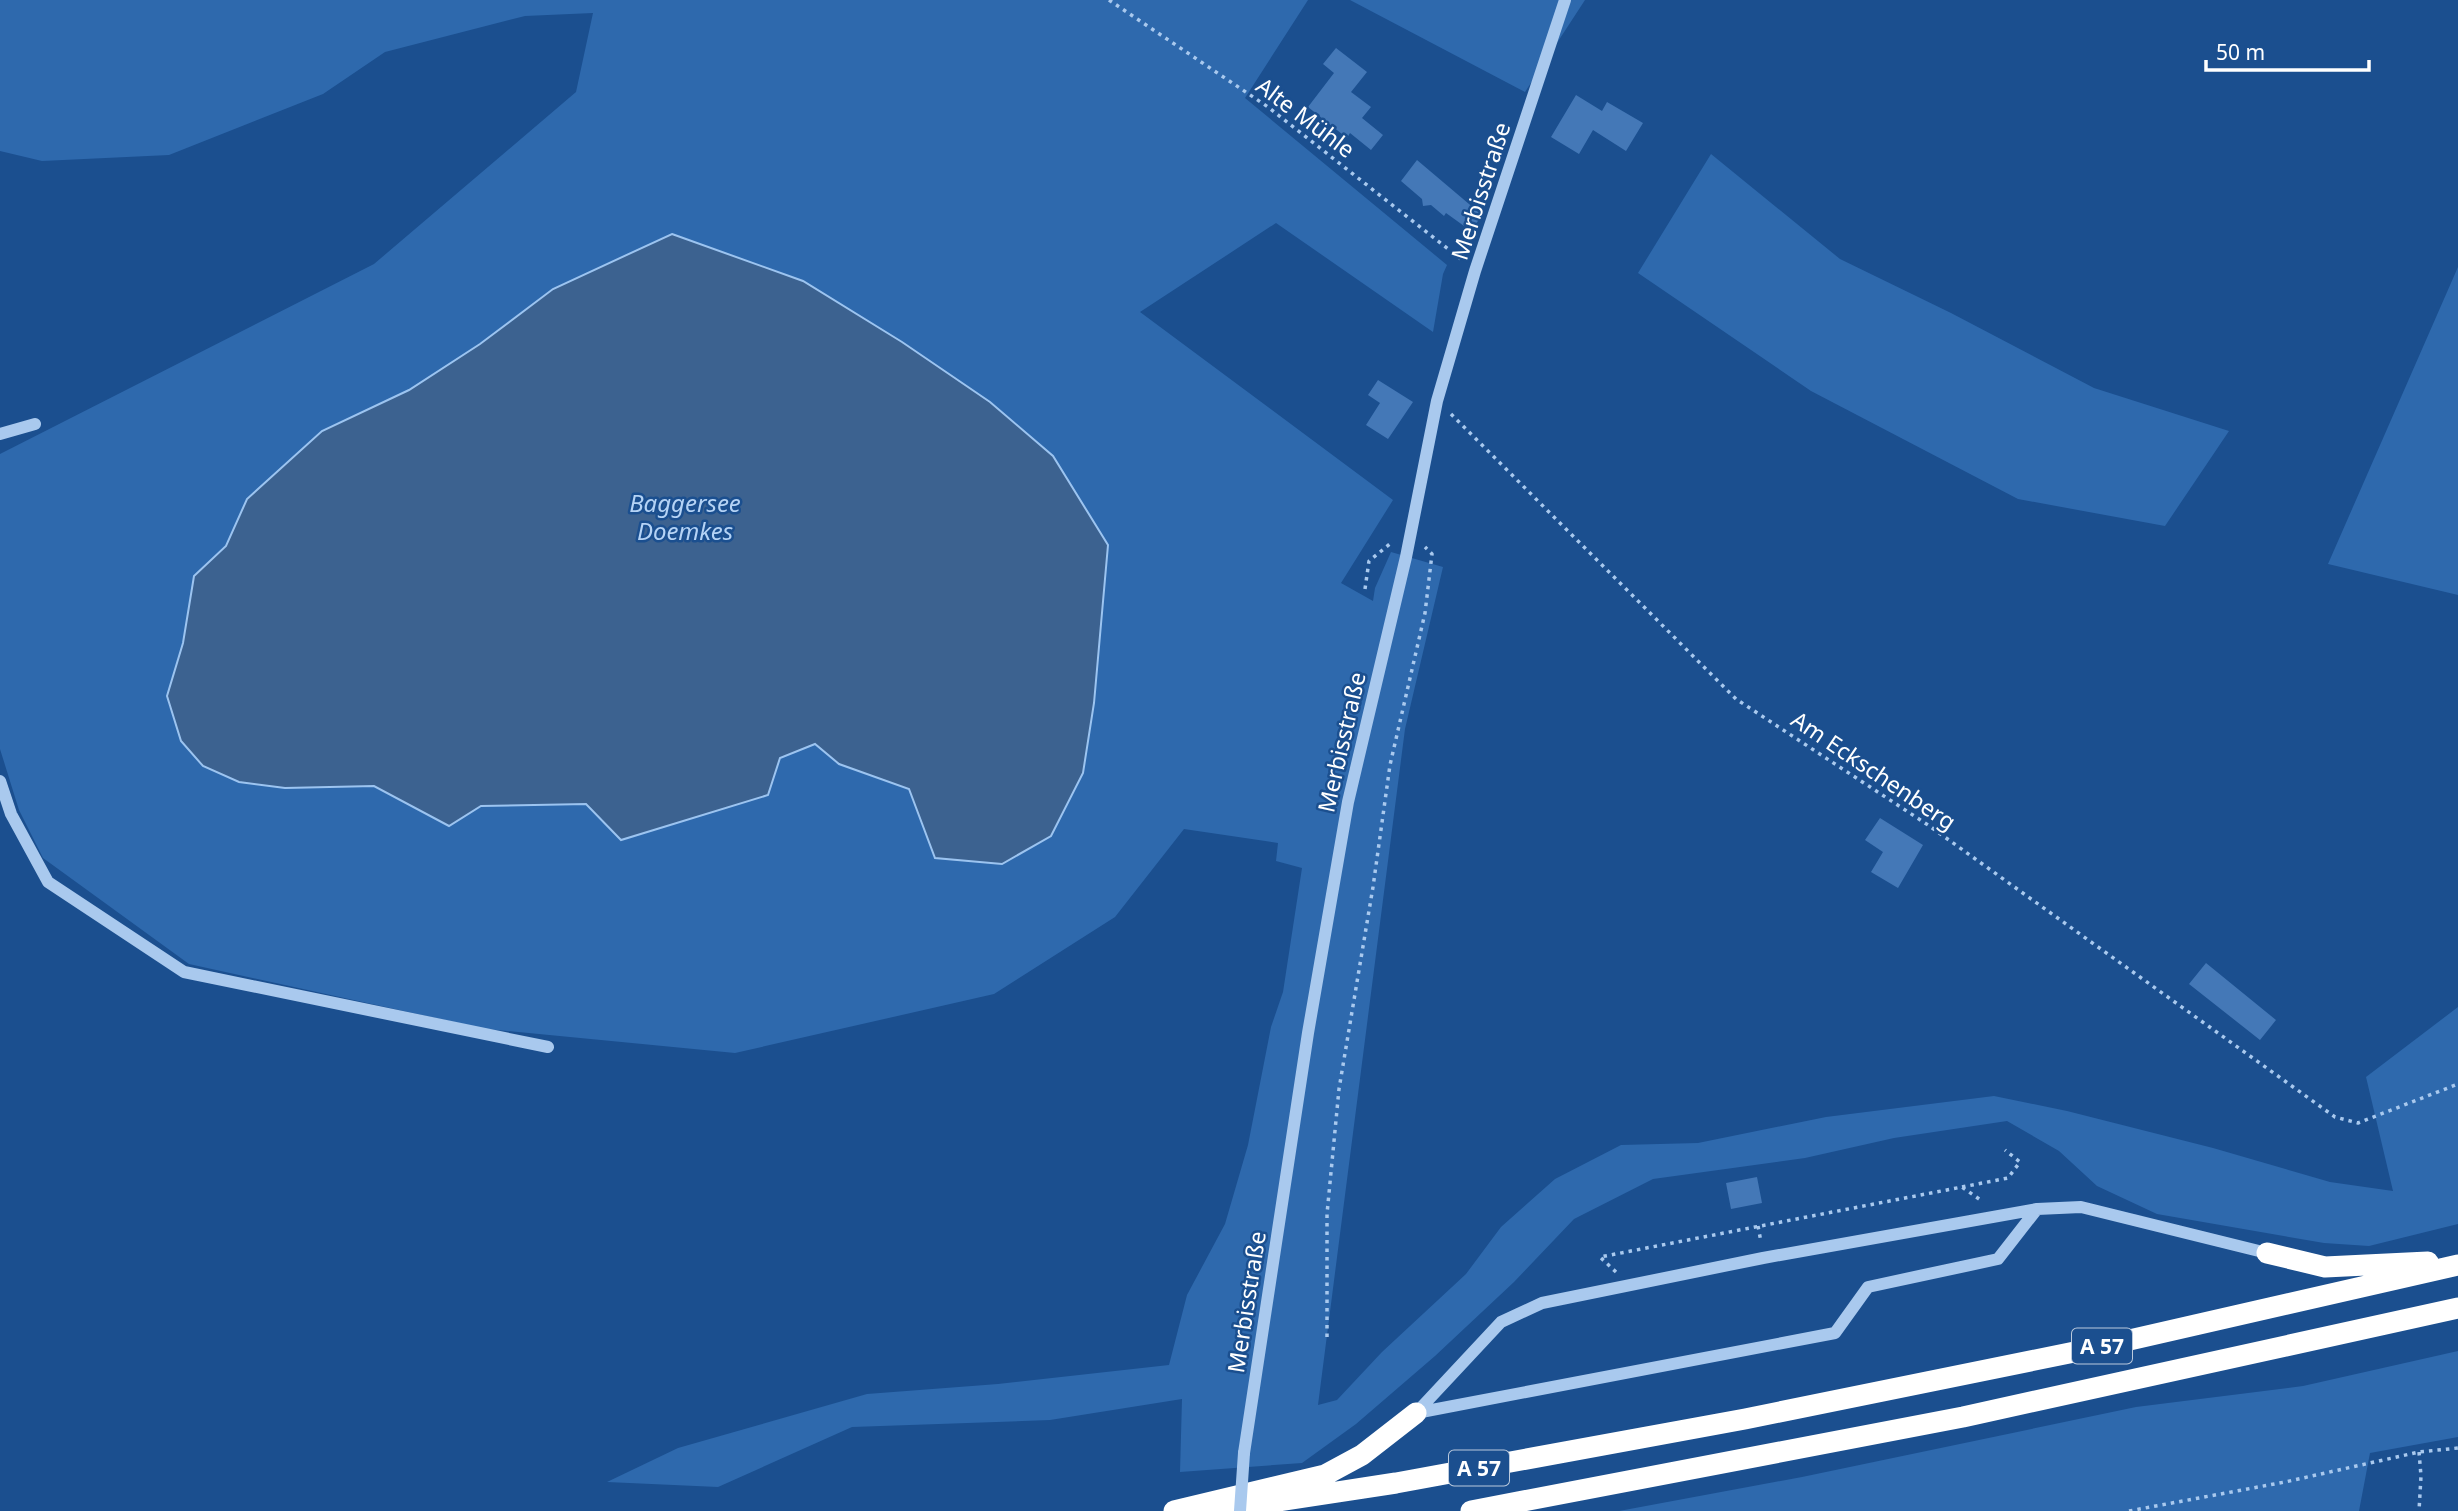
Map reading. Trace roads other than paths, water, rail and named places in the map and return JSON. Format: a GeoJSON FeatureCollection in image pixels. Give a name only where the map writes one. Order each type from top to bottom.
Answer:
{"type":"FeatureCollection","features":[{"type":"Feature","properties":{"kind":"highway"},"geometry":{"type":"LineString","coordinates":[[2267,1253],[2325,1267],[2458,1262]]}},
{"type":"Feature","properties":{"kind":"highway","name":"A 57"},"geometry":{"type":"LineString","coordinates":[[1213,1511],[1396,1483],[1745,1419],[2099,1347],[2458,1262]]}},
{"type":"Feature","properties":{"kind":"highway","name":"A 57"},"geometry":{"type":"LineString","coordinates":[[1471,1511],[1963,1417],[2458,1308]]}},
{"type":"Feature","properties":{"kind":"highway"},"geometry":{"type":"LineString","coordinates":[[1174,1511],[1325,1475],[1362,1455],[1416,1413]]}},
{"type":"Feature","properties":{"kind":"street","name":"Merbisstraße"},"geometry":{"type":"LineString","coordinates":[[1240,1511],[1244,1453],[1308,1033],[1348,802],[1411,532],[1437,401],[1475,271],[1565,0]]}},
{"type":"Feature","properties":{"kind":"street"},"geometry":{"type":"LineString","coordinates":[[0,434],[35,424]]}},
{"type":"Feature","properties":{"kind":"street"},"geometry":{"type":"LineString","coordinates":[[0,780],[11,814],[48,882],[184,971],[548,1047]]}},
{"type":"Feature","properties":{"kind":"street"},"geometry":{"type":"LineString","coordinates":[[1416,1413],[1501,1322],[1542,1303],[1763,1258],[2037,1209],[2081,1207],[2267,1253]]}},
{"type":"Feature","properties":{"kind":"street"},"geometry":{"type":"LineString","coordinates":[[1416,1413],[1835,1333],[1868,1287],[1998,1259],[2037,1209]]}},
{"type":"Feature","properties":{"kind":"water","name":"Baggersee Doemkes"},"geometry":{"type":"Polygon","coordinates":[[[672,234],[803,281],[902,342],[990,402],[1053,456],[1108,545],[1094,703],[1083,773],[1051,836],[1002,864],[935,858],[909,789],[839,764],[815,744],[780,758],[768,795],[621,840],[586,804],[481,806],[449,826],[374,786],[285,788],[239,782],[203,766],[181,741],[167,696],[183,643],[194,576],[226,546],[247,499],[322,431],[409,390],[480,344],[553,289],[672,234]]]}}]}
